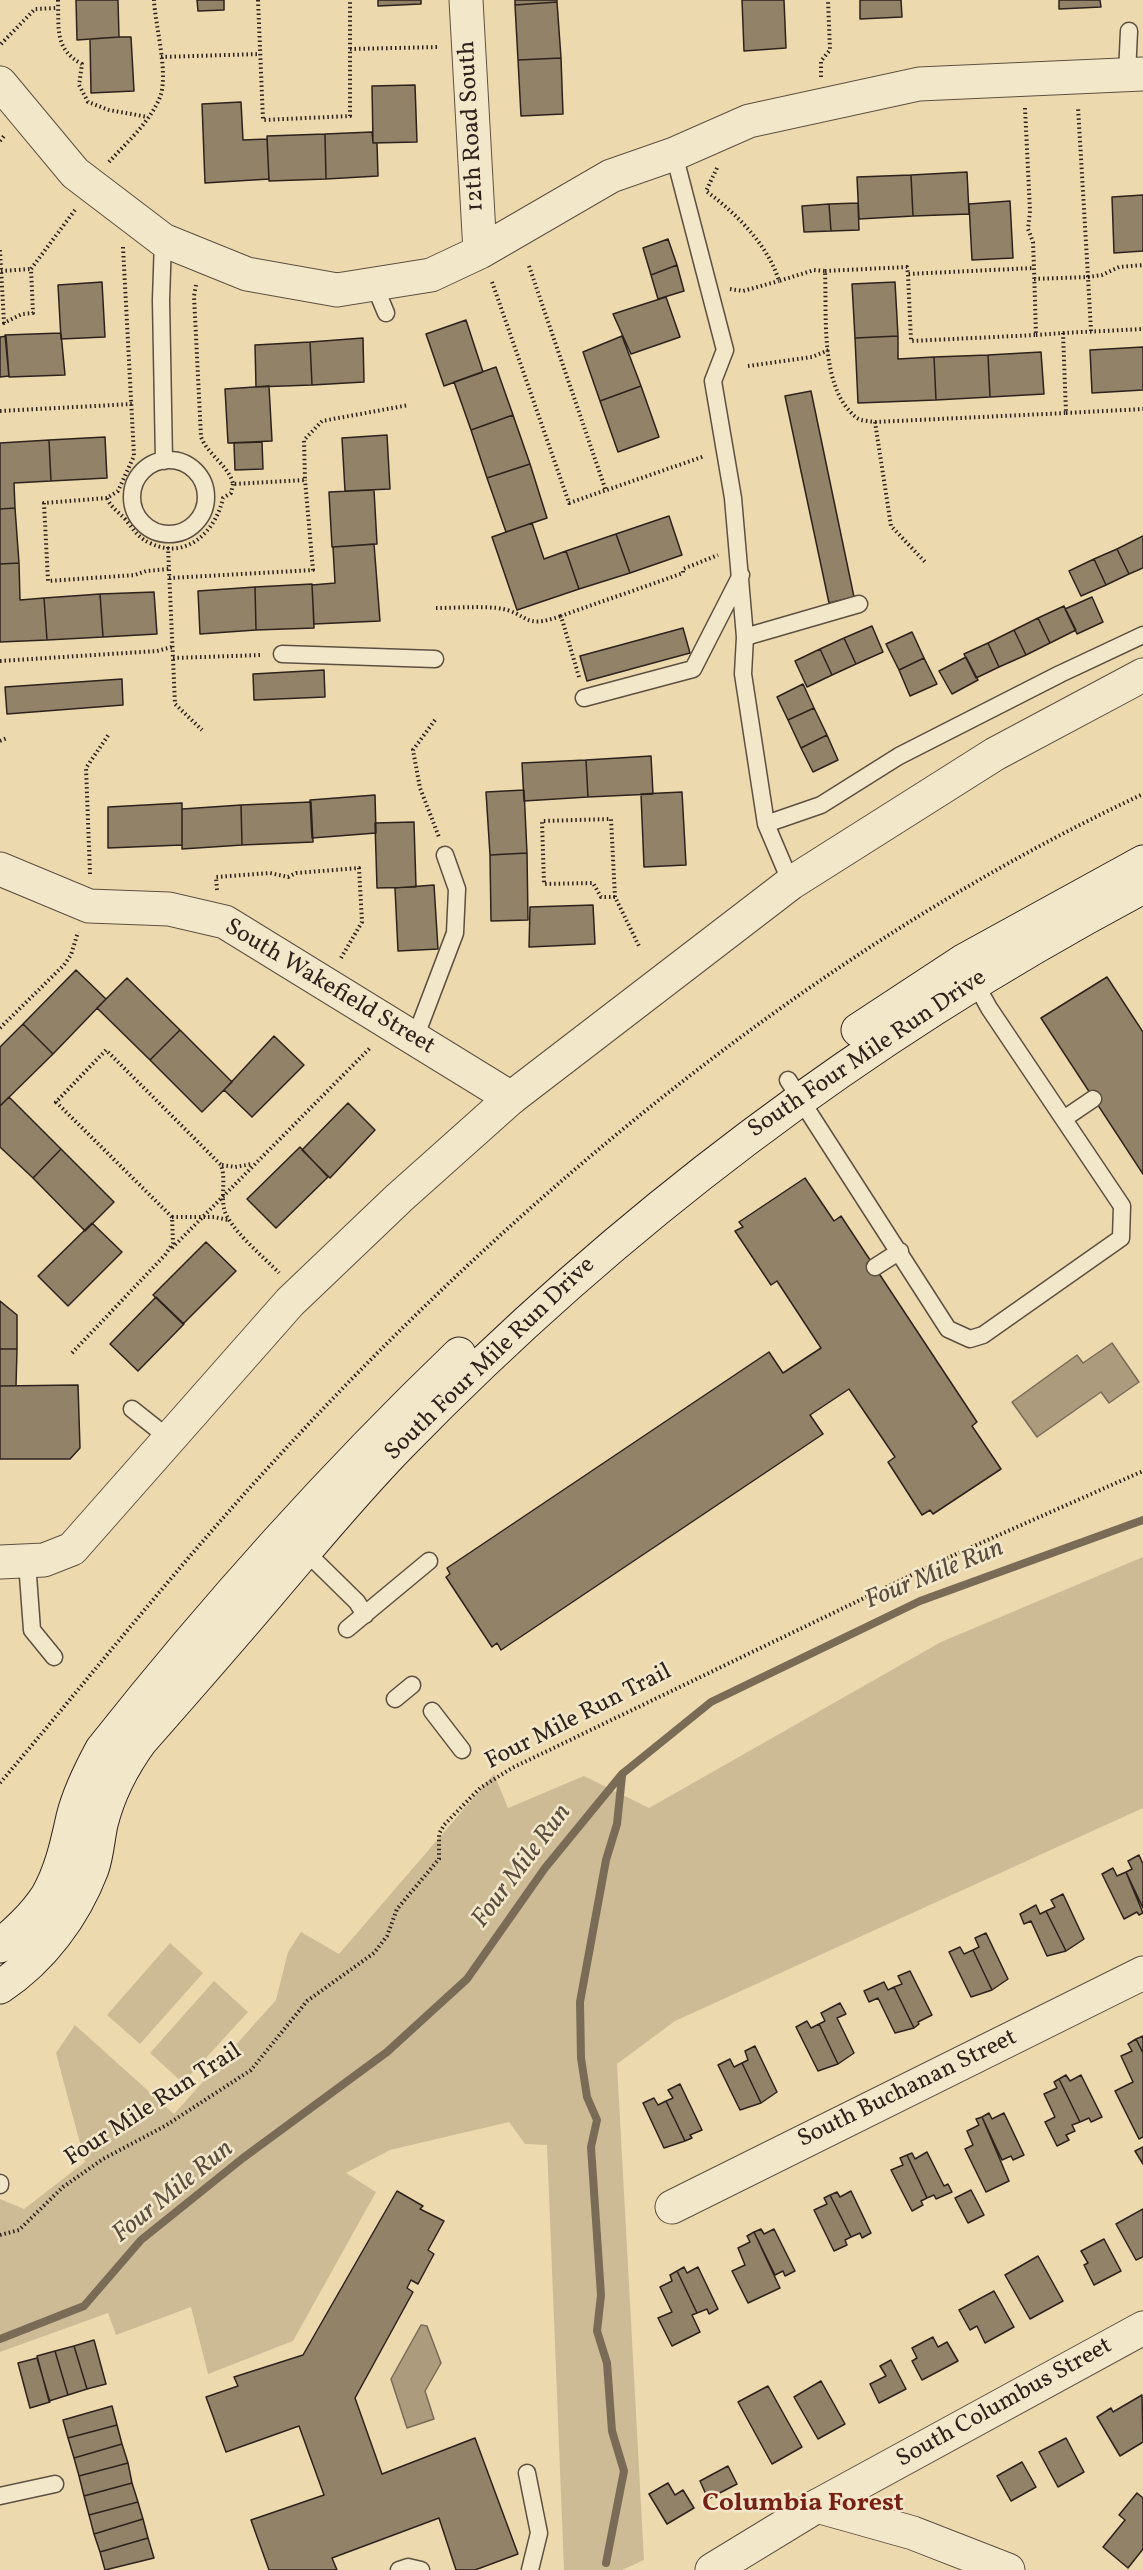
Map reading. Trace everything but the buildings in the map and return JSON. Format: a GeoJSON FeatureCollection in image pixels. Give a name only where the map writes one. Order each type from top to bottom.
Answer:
{"type":"FeatureCollection","features":[{"type":"Feature","properties":{"kind":"street","name":"12th Road South"},"geometry":{"type":"LineString","coordinates":[[466,0],[480,252]]}},
{"type":"Feature","properties":{"kind":"street"},"geometry":{"type":"LineString","coordinates":[[0,83],[75,172],[163,240],[247,274],[380,299],[480,252],[610,176],[674,154],[749,121],[919,84],[1135,74]]}},
{"type":"Feature","properties":{"kind":"street"},"geometry":{"type":"LineString","coordinates":[[13,1562],[44,1560],[72,1549],[171,1440],[290,1302],[399,1198],[511,1098],[791,884],[995,754],[1143,675]]}},
{"type":"Feature","properties":{"kind":"street","name":"South Four Mile Run Drive"},"geometry":{"type":"LineString","coordinates":[[0,1946],[27,1922],[47,1895],[64,1856],[73,1816],[88,1775],[102,1749],[296,1542],[487,1358],[652,1210],[728,1150],[794,1089],[892,1035],[969,971],[1143,862]]}},
{"type":"Feature","properties":{"kind":"street","name":"South Wakefield Street"},"geometry":{"type":"LineString","coordinates":[[0,869],[89,906],[169,909],[225,922],[511,1098]]}},
{"type":"Feature","properties":{"kind":"street","name":"South Four Mile Run Drive"},"geometry":{"type":"LineString","coordinates":[[969,971],[1054,934],[1143,887]]}},
{"type":"Feature","properties":{"kind":"street","name":"South Four Mile Run Drive"},"geometry":{"type":"LineString","coordinates":[[0,1987],[16,1976],[50,1942],[72,1911],[93,1867],[102,1822],[113,1786],[125,1763],[296,1542]]}},
{"type":"Feature","properties":{"kind":"street","name":"South Buchanan Street"},"geometry":{"type":"LineString","coordinates":[[672,2207],[1143,1973]]}},
{"type":"Feature","properties":{"kind":"street","name":"South Columbus Street"},"geometry":{"type":"LineString","coordinates":[[712,2570],[816,2506],[1143,2328]]}},
{"type":"Feature","properties":{"kind":"street"},"geometry":{"type":"LineString","coordinates":[[816,2506],[913,2533],[1008,2570]]}},
{"type":"Feature","properties":{"kind":"lane"},"geometry":{"type":"LineString","coordinates":[[1129,31],[1135,74]]}},
{"type":"Feature","properties":{"kind":"lane"},"geometry":{"type":"LineString","coordinates":[[674,154],[726,350],[713,381],[739,551],[745,637],[743,674],[766,824],[791,884]]}},
{"type":"Feature","properties":{"kind":"lane"},"geometry":{"type":"LineString","coordinates":[[163,240],[161,300],[164,461]]}},
{"type":"Feature","properties":{"kind":"lane"},"geometry":{"type":"LineString","coordinates":[[164,461],[184,463],[194,469],[206,489],[204,513],[197,523],[177,534],[164,534],[142,522],[135,512],[132,499],[134,486],[140,475],[149,466],[164,461]]}},
{"type":"Feature","properties":{"kind":"lane"},"geometry":{"type":"LineString","coordinates":[[585,698],[693,669],[741,574]]}},
{"type":"Feature","properties":{"kind":"lane"},"geometry":{"type":"LineString","coordinates":[[745,637],[859,604]]}},
{"type":"Feature","properties":{"kind":"lane"},"geometry":{"type":"LineString","coordinates":[[766,824],[821,805],[899,756],[1060,674],[1143,635]]}},
{"type":"Feature","properties":{"kind":"lane"},"geometry":{"type":"LineString","coordinates":[[282,654],[435,659]]}},
{"type":"Feature","properties":{"kind":"lane"},"geometry":{"type":"LineString","coordinates":[[415,1038],[455,933],[458,890],[445,855]]}},
{"type":"Feature","properties":{"kind":"lane"},"geometry":{"type":"LineString","coordinates":[[794,1089],[948,1329],[970,1339],[983,1335],[1121,1238],[1122,1206],[989,1008],[969,971]]}},
{"type":"Feature","properties":{"kind":"lane"},"geometry":{"type":"LineString","coordinates":[[1065,1118],[1093,1099]]}},
{"type":"Feature","properties":{"kind":"lane"},"geometry":{"type":"LineString","coordinates":[[874,1267],[900,1251]]}},
{"type":"Feature","properties":{"kind":"lane"},"geometry":{"type":"LineString","coordinates":[[132,1409],[171,1440]]}},
{"type":"Feature","properties":{"kind":"lane"},"geometry":{"type":"LineString","coordinates":[[296,1542],[357,1602],[365,1615]]}},
{"type":"Feature","properties":{"kind":"lane"},"geometry":{"type":"LineString","coordinates":[[347,1629],[429,1561]]}},
{"type":"Feature","properties":{"kind":"lane"},"geometry":{"type":"LineString","coordinates":[[13,1562],[32,1630],[54,1657]]}},
{"type":"Feature","properties":{"kind":"lane"},"geometry":{"type":"LineString","coordinates":[[395,1699],[412,1684]]}},
{"type":"Feature","properties":{"kind":"lane"},"geometry":{"type":"LineString","coordinates":[[432,1711],[462,1750]]}},
{"type":"Feature","properties":{"kind":"lane"},"geometry":{"type":"LineString","coordinates":[[526,2473],[539,2533],[530,2570]]}},
{"type":"Feature","properties":{"kind":"lane"},"geometry":{"type":"LineString","coordinates":[[0,2496],[56,2484]]}},
{"type":"Feature","properties":{"kind":"lane"},"geometry":{"type":"LineString","coordinates":[[399,2570],[408,2567],[421,2570]]}},
{"type":"Feature","properties":{"kind":"path"},"geometry":{"type":"LineString","coordinates":[[58,0],[60,43],[69,57],[82,64],[79,85],[88,102],[109,110],[148,117]]}},
{"type":"Feature","properties":{"kind":"path"},"geometry":{"type":"LineString","coordinates":[[109,163],[148,117],[161,95],[161,57],[154,0]]}},
{"type":"Feature","properties":{"kind":"path"},"geometry":{"type":"LineString","coordinates":[[258,0],[264,120],[350,116],[350,0]]}},
{"type":"Feature","properties":{"kind":"path"},"geometry":{"type":"LineString","coordinates":[[821,78],[821,61],[830,50],[828,0]]}},
{"type":"Feature","properties":{"kind":"path"},"geometry":{"type":"LineString","coordinates":[[1,44],[35,9],[58,8]]}},
{"type":"Feature","properties":{"kind":"path"},"geometry":{"type":"LineString","coordinates":[[350,49],[469,46]]}},
{"type":"Feature","properties":{"kind":"path"},"geometry":{"type":"LineString","coordinates":[[161,57],[260,54]]}},
{"type":"Feature","properties":{"kind":"path"},"geometry":{"type":"LineString","coordinates":[[1078,106],[1091,332]]}},
{"type":"Feature","properties":{"kind":"path"},"geometry":{"type":"LineString","coordinates":[[1025,107],[1030,211],[1028,229],[1033,242],[1036,335]]}},
{"type":"Feature","properties":{"kind":"path"},"geometry":{"type":"LineString","coordinates":[[0,141],[4,136]]}},
{"type":"Feature","properties":{"kind":"path"},"geometry":{"type":"LineString","coordinates":[[718,167],[706,191],[728,207],[752,234],[774,267],[779,281]]}},
{"type":"Feature","properties":{"kind":"path"},"geometry":{"type":"LineString","coordinates":[[0,250],[4,323],[22,314],[33,313],[31,269],[75,210]]}},
{"type":"Feature","properties":{"kind":"path"},"geometry":{"type":"LineString","coordinates":[[529,266],[606,490]]}},
{"type":"Feature","properties":{"kind":"path"},"geometry":{"type":"LineString","coordinates":[[1034,279],[1088,277],[1102,275],[1119,267],[1143,266]]}},
{"type":"Feature","properties":{"kind":"path"},"geometry":{"type":"LineString","coordinates":[[710,286],[743,291],[814,270],[907,267],[911,341],[1143,329]]}},
{"type":"Feature","properties":{"kind":"path"},"geometry":{"type":"LineString","coordinates":[[908,274],[1034,268]]}},
{"type":"Feature","properties":{"kind":"path"},"geometry":{"type":"LineString","coordinates":[[1,271],[31,269]]}},
{"type":"Feature","properties":{"kind":"path"},"geometry":{"type":"LineString","coordinates":[[825,271],[831,378],[843,402],[858,419],[875,422],[1143,408]]}},
{"type":"Feature","properties":{"kind":"path"},"geometry":{"type":"LineString","coordinates":[[492,282],[569,503],[725,448]]}},
{"type":"Feature","properties":{"kind":"path"},"geometry":{"type":"LineString","coordinates":[[196,285],[194,296],[201,436],[204,446],[231,476],[233,484],[305,480]]}},
{"type":"Feature","properties":{"kind":"path"},"geometry":{"type":"LineString","coordinates":[[1063,333],[1066,413]]}},
{"type":"Feature","properties":{"kind":"path"},"geometry":{"type":"LineString","coordinates":[[748,366],[812,357],[829,350]]}},
{"type":"Feature","properties":{"kind":"path"},"geometry":{"type":"LineString","coordinates":[[0,411],[132,404]]}},
{"type":"Feature","properties":{"kind":"path"},"geometry":{"type":"LineString","coordinates":[[169,578],[313,570],[304,440],[322,421],[409,405]]}},
{"type":"Feature","properties":{"kind":"path"},"geometry":{"type":"LineString","coordinates":[[875,422],[891,526],[926,563]]}},
{"type":"Feature","properties":{"kind":"path"},"geometry":{"type":"LineString","coordinates":[[107,498],[44,503],[48,581],[135,575],[146,571],[169,569]]}},
{"type":"Feature","properties":{"kind":"path"},"geometry":{"type":"LineString","coordinates":[[168,547],[175,704],[202,730]]}},
{"type":"Feature","properties":{"kind":"path"},"geometry":{"type":"LineString","coordinates":[[436,609],[499,608],[528,622],[542,623],[683,573],[682,569],[716,555],[739,551]]}},
{"type":"Feature","properties":{"kind":"path"},"geometry":{"type":"LineString","coordinates":[[561,616],[585,698]]}},
{"type":"Feature","properties":{"kind":"path"},"geometry":{"type":"LineString","coordinates":[[0,661],[157,651],[172,647]]}},
{"type":"Feature","properties":{"kind":"path"},"geometry":{"type":"LineString","coordinates":[[173,658],[282,654]]}},
{"type":"Feature","properties":{"kind":"path"},"geometry":{"type":"LineString","coordinates":[[435,720],[413,750],[420,788],[445,855]]}},
{"type":"Feature","properties":{"kind":"path"},"geometry":{"type":"LineString","coordinates":[[90,878],[86,768],[109,734]]}},
{"type":"Feature","properties":{"kind":"path"},"geometry":{"type":"LineString","coordinates":[[0,741],[7,738]]}},
{"type":"Feature","properties":{"kind":"path"},"geometry":{"type":"LineString","coordinates":[[0,1782],[289,1445],[432,1300],[552,1188],[689,1077],[882,938],[1083,823],[1143,794]]}},
{"type":"Feature","properties":{"kind":"path"},"geometry":{"type":"LineString","coordinates":[[615,897],[601,897],[593,883],[544,884],[542,821],[611,819],[615,897],[639,946]]}},
{"type":"Feature","properties":{"kind":"path"},"geometry":{"type":"LineString","coordinates":[[217,894],[216,877],[270,873],[288,877],[296,873],[359,868],[362,922],[341,958]]}},
{"type":"Feature","properties":{"kind":"path"},"geometry":{"type":"LineString","coordinates":[[0,1028],[64,964],[71,955],[78,931]]}},
{"type":"Feature","properties":{"kind":"path"},"geometry":{"type":"LineString","coordinates":[[72,1353],[224,1194],[376,1042]]}},
{"type":"Feature","properties":{"kind":"path"},"geometry":{"type":"LineString","coordinates":[[228,1220],[214,1217],[172,1217],[56,1102],[106,1050],[221,1164],[226,1178],[223,1207],[228,1220],[282,1276]]}},
{"type":"Feature","properties":{"kind":"path"},"geometry":{"type":"LineString","coordinates":[[221,1164],[247,1166],[256,1162]]}},
{"type":"Feature","properties":{"kind":"path"},"geometry":{"type":"LineString","coordinates":[[165,1255],[173,1243],[172,1217]]}},
{"type":"Feature","properties":{"kind":"path","name":"Four Mile Run Trail"},"geometry":{"type":"LineString","coordinates":[[0,2235],[19,2230],[63,2187],[103,2159],[165,2126],[251,2070],[307,2001],[374,1953],[387,1936],[398,1909],[439,1858],[439,1834],[444,1825],[480,1788],[512,1768],[945,1559],[1143,1471]]}},
{"type":"Feature","properties":{"kind":"shaded area"},"geometry":{"type":"Polygon","coordinates":[[[1112,1343],[1139,1382],[1109,1403],[1101,1392],[1037,1437],[1012,1402],[1077,1355],[1083,1363],[1112,1343]]]}},
{"type":"Feature","properties":{"kind":"shaded area"},"geometry":{"type":"Polygon","coordinates":[[[1143,1557],[1143,1808],[675,2021],[617,2064],[644,2560],[622,2570],[564,2570],[547,2145],[525,2144],[509,2122],[390,2150],[346,2173],[376,2192],[293,2341],[208,2374],[191,2307],[116,2335],[108,2313],[0,2352],[0,2199],[24,2209],[85,2162],[56,2053],[75,2025],[174,2114],[276,2000],[288,1952],[301,1932],[339,1954],[494,1774],[508,1808],[584,1776],[649,1808],[941,1642],[1143,1557]]]}},
{"type":"Feature","properties":{"kind":"shaded area"},"geometry":{"type":"Polygon","coordinates":[[[170,1943],[203,1973],[140,2044],[107,2015],[170,1943]]]}},
{"type":"Feature","properties":{"kind":"shaded area"},"geometry":{"type":"Polygon","coordinates":[[[214,1981],[248,2012],[183,2083],[150,2053],[214,1981]]]}},
{"type":"Feature","properties":{"kind":"shaded area"},"geometry":{"type":"Polygon","coordinates":[[[421,2325],[427,2326],[441,2363],[425,2391],[434,2419],[407,2428],[391,2379],[421,2325]]]}},
{"type":"Feature","properties":{"kind":"waterway","name":"Four Mile Run"},"geometry":{"type":"LineString","coordinates":[[0,2339],[84,2306],[141,2240],[243,2158],[387,2052],[467,1979],[545,1868],[622,1774],[711,1702],[920,1601],[1143,1520]]}},
{"type":"Feature","properties":{"kind":"waterway"},"geometry":{"type":"LineString","coordinates":[[606,2563],[624,2471],[612,2431],[607,2363],[597,2331],[601,2295],[591,2147],[597,2120],[587,2097],[581,2058],[580,2002],[606,1860],[617,1824],[622,1776]]}},
{"type":"Feature","properties":{"kind":"district","name":"Columbia Forest"},"geometry":{"type":"Point","coordinates":[803,2505]}}]}
